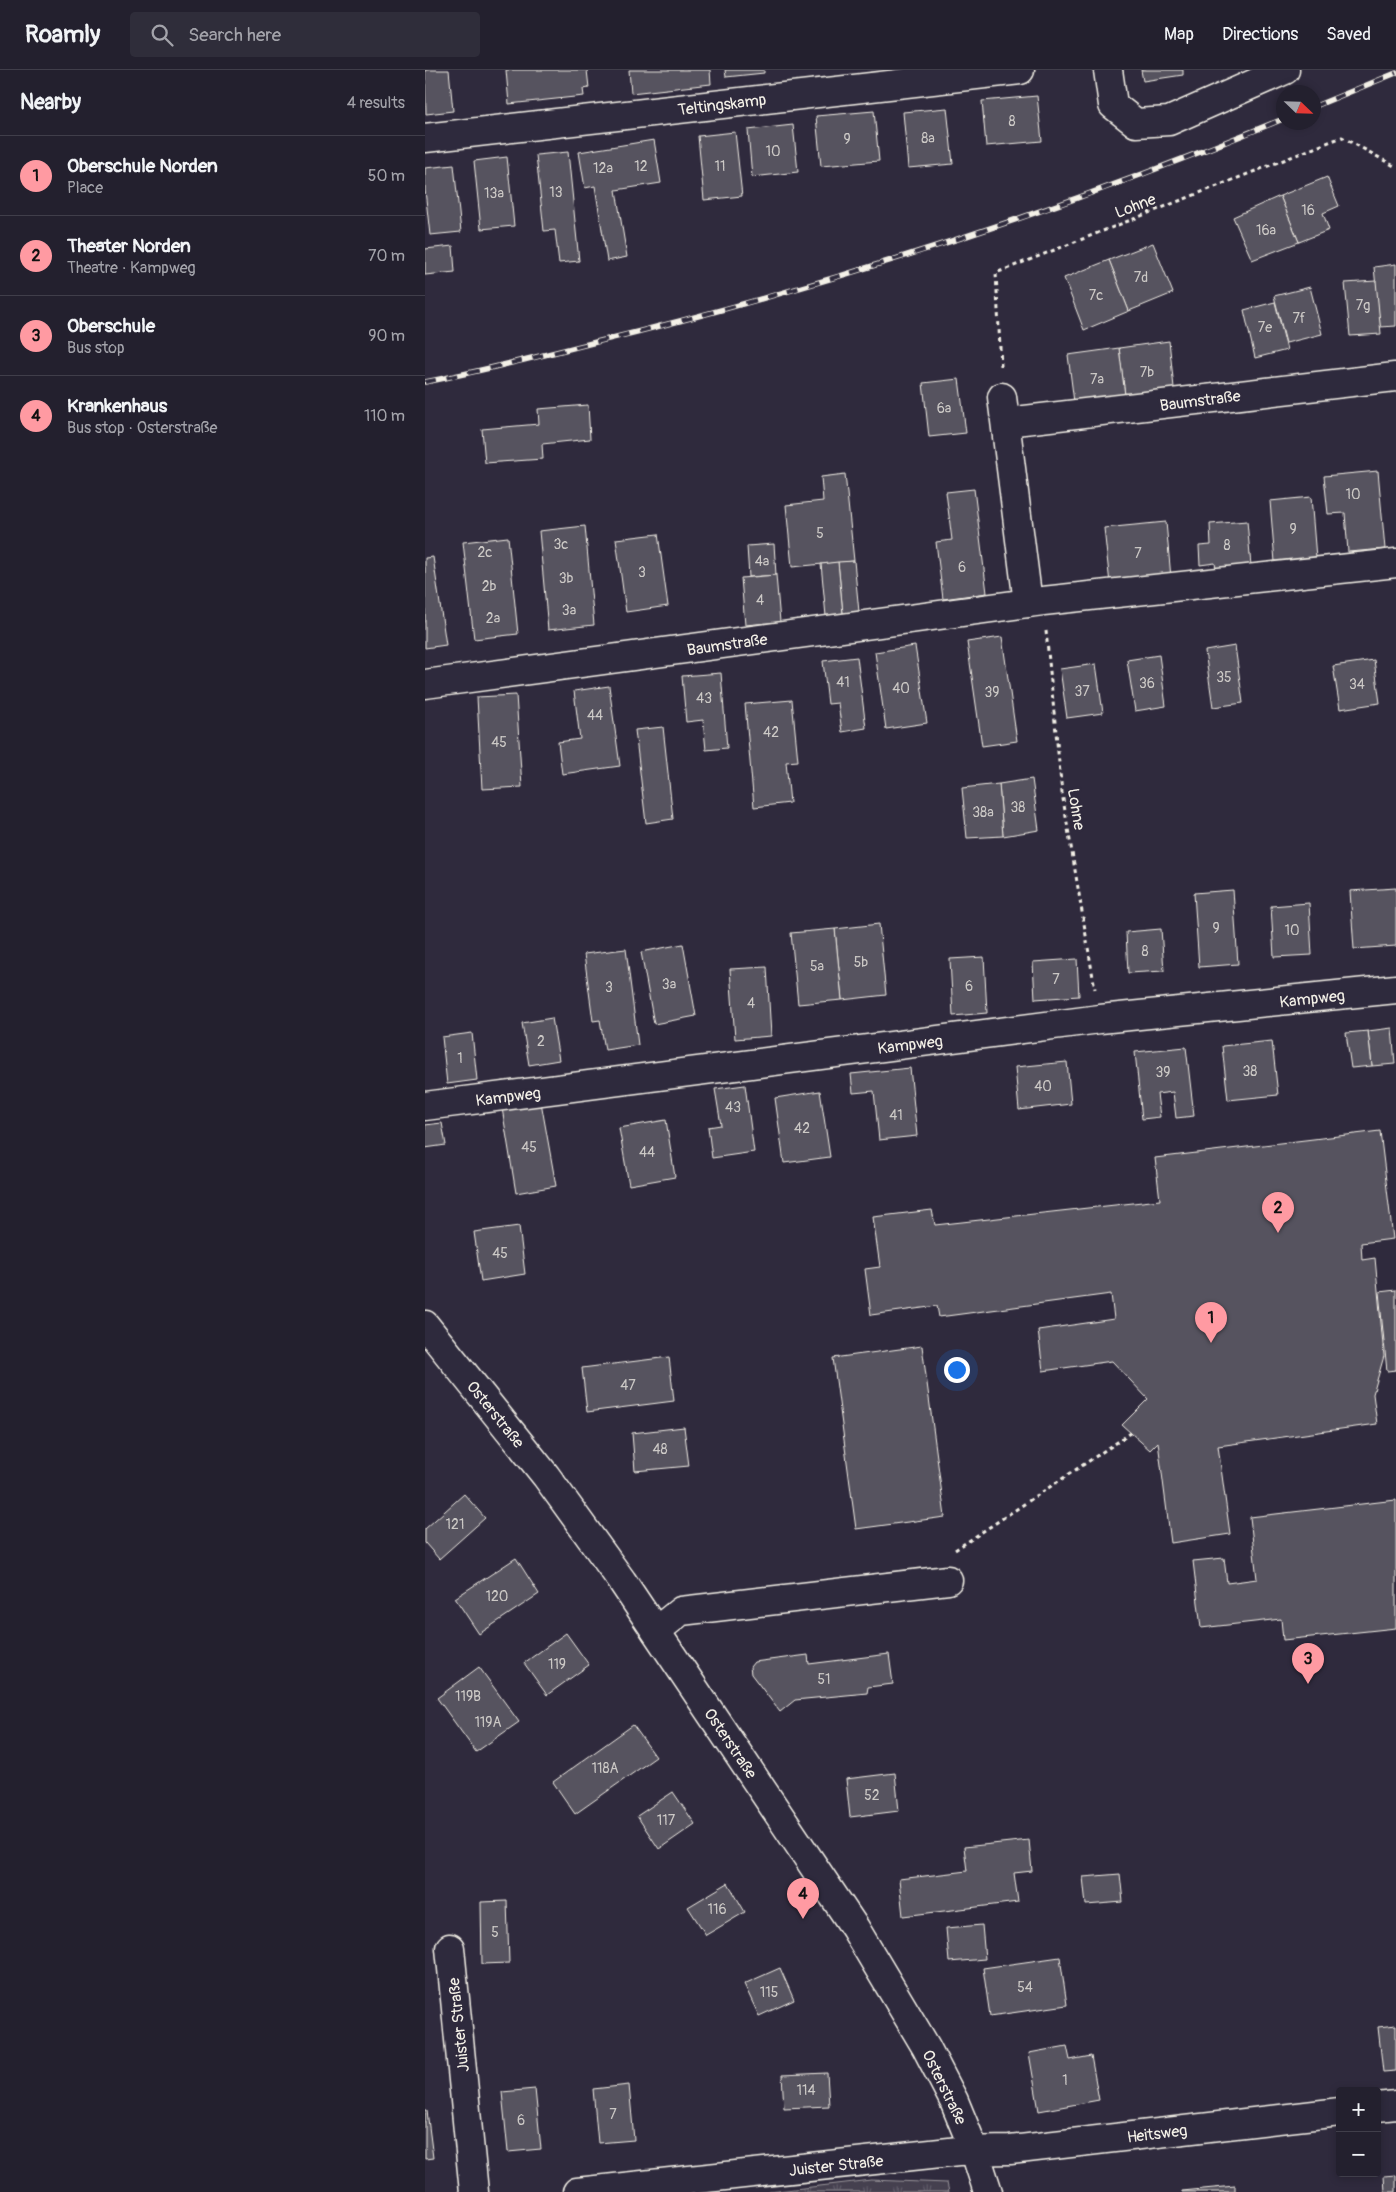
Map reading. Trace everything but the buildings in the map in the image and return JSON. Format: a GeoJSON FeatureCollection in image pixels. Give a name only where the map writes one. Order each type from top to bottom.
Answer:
{"type":"FeatureCollection","features":[{"type":"Feature","properties":{"kind":"street","name":"Teltingskamp"},"geometry":{"type":"LineString","coordinates":[[425,138],[1020,70]]}},
{"type":"Feature","properties":{"kind":"street"},"geometry":{"type":"LineString","coordinates":[[1108,70],[1113,105],[1136,124],[1169,121],[1285,70]]}},
{"type":"Feature","properties":{"kind":"street","name":"Baumstraße"},"geometry":{"type":"LineString","coordinates":[[1004,410],[1395,377]]}},
{"type":"Feature","properties":{"kind":"street"},"geometry":{"type":"LineString","coordinates":[[1004,410],[1035,602]]}},
{"type":"Feature","properties":{"kind":"street","name":"Baumstraße"},"geometry":{"type":"LineString","coordinates":[[425,684],[1035,602],[1396,563]]}},
{"type":"Feature","properties":{"kind":"street","name":"Kampweg"},"geometry":{"type":"LineString","coordinates":[[425,1106],[1100,1019],[1396,989]]}},
{"type":"Feature","properties":{"kind":"street","name":"Osterstraße"},"geometry":{"type":"LineString","coordinates":[[425,1325],[546,1476],[656,1631],[855,1928],[926,2047],[954,2101],[975,2152],[988,2192]]}},
{"type":"Feature","properties":{"kind":"street"},"geometry":{"type":"LineString","coordinates":[[656,1631],[681,1612],[949,1566]]}},
{"type":"Feature","properties":{"kind":"street","name":"Juister Straße"},"geometry":{"type":"LineString","coordinates":[[450,1948],[474,2192]]}},
{"type":"Feature","properties":{"kind":"street"},"geometry":{"type":"LineString","coordinates":[[1381,2107],[1396,2105]]}},
{"type":"Feature","properties":{"kind":"street","name":"Heitsweg"},"geometry":{"type":"LineString","coordinates":[[975,2152],[1019,2149],[1336,2112]]}},
{"type":"Feature","properties":{"kind":"street","name":"Juister Straße"},"geometry":{"type":"LineString","coordinates":[[577,2192],[959,2151],[975,2152]]}},
{"type":"Feature","properties":{"kind":"path","name":"Lohne"},"geometry":{"type":"LineString","coordinates":[[1004,410],[996,273],[1342,137],[1396,167]]}},
{"type":"Feature","properties":{"kind":"path","name":"Lohne"},"geometry":{"type":"LineString","coordinates":[[1035,602],[1062,793],[1100,1019]]}},
{"type":"Feature","properties":{"kind":"path"},"geometry":{"type":"LineString","coordinates":[[949,1566],[1131,1433]]}},
{"type":"Feature","properties":{"kind":"green space"},"geometry":{"type":"Polygon","coordinates":[[[871,2180],[947,2183],[949,2192],[769,2192],[871,2180]]]}},
{"type":"Feature","properties":{"kind":"railway"},"geometry":{"type":"LineString","coordinates":[[1321,104],[1396,73]]}},
{"type":"Feature","properties":{"kind":"railway"},"geometry":{"type":"LineString","coordinates":[[425,382],[509,364],[680,321],[855,271],[942,244],[1114,185],[1276,122]]}},
{"type":"Feature","properties":{"kind":"place","name":"Theater Norden"},"geometry":{"type":"Point","coordinates":[1278,1233]}},
{"type":"Feature","properties":{"kind":"place","name":"Oberschule Norden"},"geometry":{"type":"Point","coordinates":[1211,1343]}},
{"type":"Feature","properties":{"kind":"place","name":"Oberschule"},"geometry":{"type":"Point","coordinates":[1308,1684]}},
{"type":"Feature","properties":{"kind":"place","name":"Krankenhaus"},"geometry":{"type":"Point","coordinates":[803,1919]}}]}
